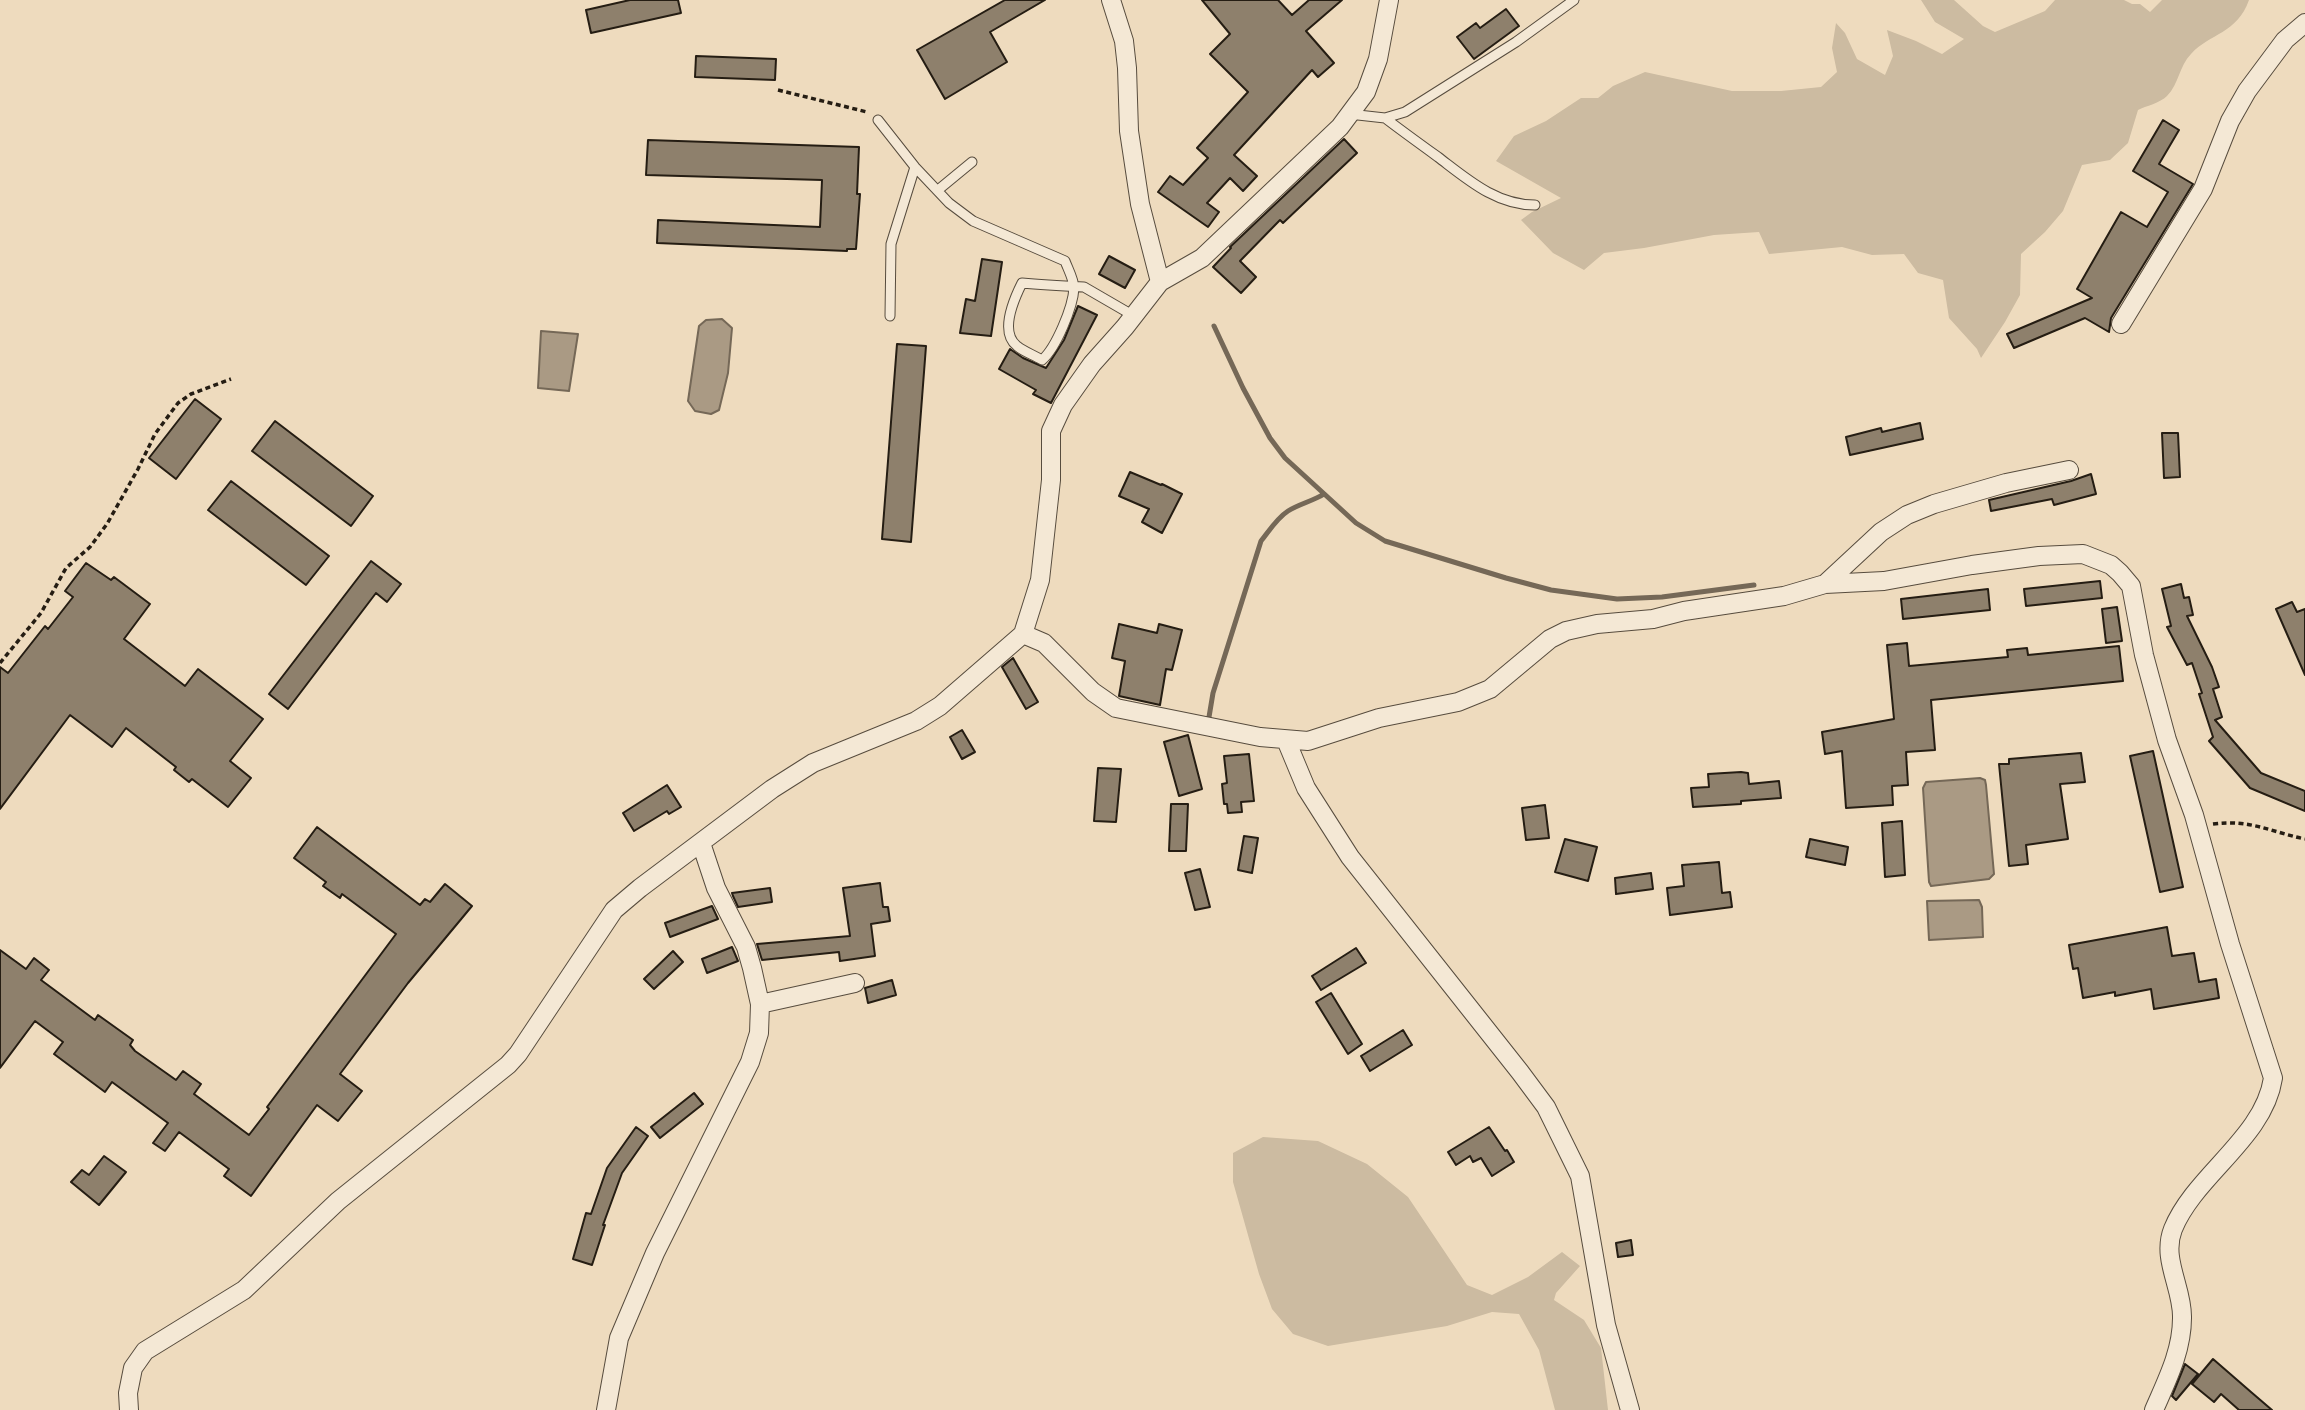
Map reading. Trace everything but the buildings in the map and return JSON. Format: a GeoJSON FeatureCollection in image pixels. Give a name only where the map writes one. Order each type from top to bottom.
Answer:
{"type":"FeatureCollection","features":[{"type":"Feature","properties":{"kind":"street"},"geometry":{"type":"LineString","coordinates":[[1111,0],[1124,41],[1128,68],[1129,131],[1140,204],[1160,282]]}},
{"type":"Feature","properties":{"kind":"street"},"geometry":{"type":"LineString","coordinates":[[129,1410],[128,1393],[133,1368],[145,1351],[244,1290],[338,1201],[508,1065],[614,910],[772,789],[813,762],[916,721],[940,706],[1023,634],[1040,580],[1051,480],[1051,431],[1063,405],[1092,364],[1160,282],[1202,258],[1340,127],[1366,92],[1378,59],[1389,0]]}},
{"type":"Feature","properties":{"kind":"street"},"geometry":{"type":"LineString","coordinates":[[2121,324],[2203,189],[2230,121],[2246,91],[2285,40],[2305,23]]}},
{"type":"Feature","properties":{"kind":"street"},"geometry":{"type":"LineString","coordinates":[[1825,584],[1881,532],[1907,515],[1934,504],[2006,483],[2069,470]]}},
{"type":"Feature","properties":{"kind":"street"},"geometry":{"type":"LineString","coordinates":[[1023,634],[1044,643],[1093,692],[1116,708],[1286,740],[1308,741],[1379,718],[1458,702],[1490,689],[1550,639],[1566,631],[1597,624],[1653,619],[1684,611],[1784,596],[1825,584],[1884,581],[2039,556],[2082,554],[2112,565],[2131,586],[2144,655],[2167,740],[2197,826],[2230,944],[2273,1078],[2270,1097],[2255,1123],[2193,1198],[2172,1230],[2169,1260],[2182,1316],[2180,1345],[2154,1410]]}},
{"type":"Feature","properties":{"kind":"street"},"geometry":{"type":"LineString","coordinates":[[1286,740],[1306,788],[1350,858],[1520,1072],[1546,1107],[1559,1132],[1580,1176],[1606,1325],[1630,1410]]}},
{"type":"Feature","properties":{"kind":"street"},"geometry":{"type":"LineString","coordinates":[[606,1410],[619,1338],[655,1253],[750,1062],[759,1033],[760,1004],[746,947],[716,888],[701,843]]}},
{"type":"Feature","properties":{"kind":"street"},"geometry":{"type":"LineString","coordinates":[[760,1004],[855,983]]}},
{"type":"Feature","properties":{"kind":"lane"},"geometry":{"type":"LineString","coordinates":[[1349,114],[1385,118],[1405,111],[1516,42],[1574,0]]}},
{"type":"Feature","properties":{"kind":"lane"},"geometry":{"type":"LineString","coordinates":[[1385,118],[1478,187],[1503,200],[1535,205]]}},
{"type":"Feature","properties":{"kind":"lane"},"geometry":{"type":"LineString","coordinates":[[878,120],[915,167],[949,203],[973,221],[1066,261],[1074,287],[1067,316],[1050,354],[1042,360],[1017,346],[1012,341],[1010,307],[1022,283],[1074,287],[1084,287],[1134,316]]}},
{"type":"Feature","properties":{"kind":"lane"},"geometry":{"type":"LineString","coordinates":[[938,190],[972,162]]}},
{"type":"Feature","properties":{"kind":"lane"},"geometry":{"type":"LineString","coordinates":[[890,316],[891,244],[915,167]]}},
{"type":"Feature","properties":{"kind":"path"},"geometry":{"type":"LineString","coordinates":[[778,90],[866,111],[878,120]]}},
{"type":"Feature","properties":{"kind":"path"},"geometry":{"type":"LineString","coordinates":[[0,663],[41,613],[66,568],[90,547],[107,524],[155,434],[178,403],[191,394],[231,379]]}},
{"type":"Feature","properties":{"kind":"path"},"geometry":{"type":"LineString","coordinates":[[2197,826],[2240,822],[2260,825],[2305,839]]}},
{"type":"Feature","properties":{"kind":"shaded area"},"geometry":{"type":"Polygon","coordinates":[[[1921,0],[1954,0],[1983,26],[1995,32],[2045,11],[2055,0],[2124,0],[2140,4],[2150,12],[2162,0],[2249,0],[2238,20],[2191,54],[2167,96],[2138,110],[2128,143],[2110,160],[2082,165],[2063,211],[2021,254],[2020,295],[1981,358],[1977,349],[1949,318],[1943,280],[1918,273],[1904,254],[1872,255],[1842,247],[1769,254],[1759,232],[1714,235],[1604,253],[1584,270],[1553,253],[1521,220],[1561,198],[1496,161],[1514,136],[1546,121],[1581,98],[1598,98],[1613,86],[1645,72],[1732,91],[1781,91],[1821,87],[1837,72],[1832,48],[1836,23],[1845,33],[1857,59],[1885,75],[1893,56],[1887,30],[1942,54],[1964,39],[1935,22],[1921,0]]]}},
{"type":"Feature","properties":{"kind":"shaded area"},"geometry":{"type":"Polygon","coordinates":[[[722,319],[732,328],[728,373],[719,410],[711,414],[695,411],[688,401],[699,326],[706,320],[722,319]]]}},
{"type":"Feature","properties":{"kind":"shaded area"},"geometry":{"type":"Polygon","coordinates":[[[541,331],[578,334],[569,391],[538,388],[541,331]]]}},
{"type":"Feature","properties":{"kind":"shaded area"},"geometry":{"type":"Polygon","coordinates":[[[1980,778],[1985,780],[1986,785],[1994,874],[1989,879],[1931,886],[1923,788],[1926,782],[1980,778]]]}},
{"type":"Feature","properties":{"kind":"shaded area"},"geometry":{"type":"Polygon","coordinates":[[[1979,900],[1982,907],[1983,937],[1929,940],[1927,901],[1979,900]]]}},
{"type":"Feature","properties":{"kind":"shaded area"},"geometry":{"type":"Polygon","coordinates":[[[1263,1137],[1318,1141],[1367,1164],[1408,1197],[1467,1285],[1492,1295],[1528,1277],[1562,1252],[1580,1266],[1556,1293],[1554,1300],[1584,1320],[1601,1348],[1608,1410],[1555,1410],[1539,1350],[1519,1314],[1492,1312],[1447,1326],[1328,1346],[1293,1334],[1272,1309],[1259,1274],[1233,1182],[1233,1153],[1263,1137]]]}},
{"type":"Feature","properties":{"kind":"waterway"},"geometry":{"type":"LineString","coordinates":[[1214,326],[1243,388],[1270,438],[1285,458],[1356,523],[1385,541],[1551,590],[1617,599],[1662,597],[1754,585]]}},
{"type":"Feature","properties":{"kind":"waterway"},"geometry":{"type":"LineString","coordinates":[[1209,717],[1213,693],[1261,541],[1284,514],[1324,494]]}}]}
